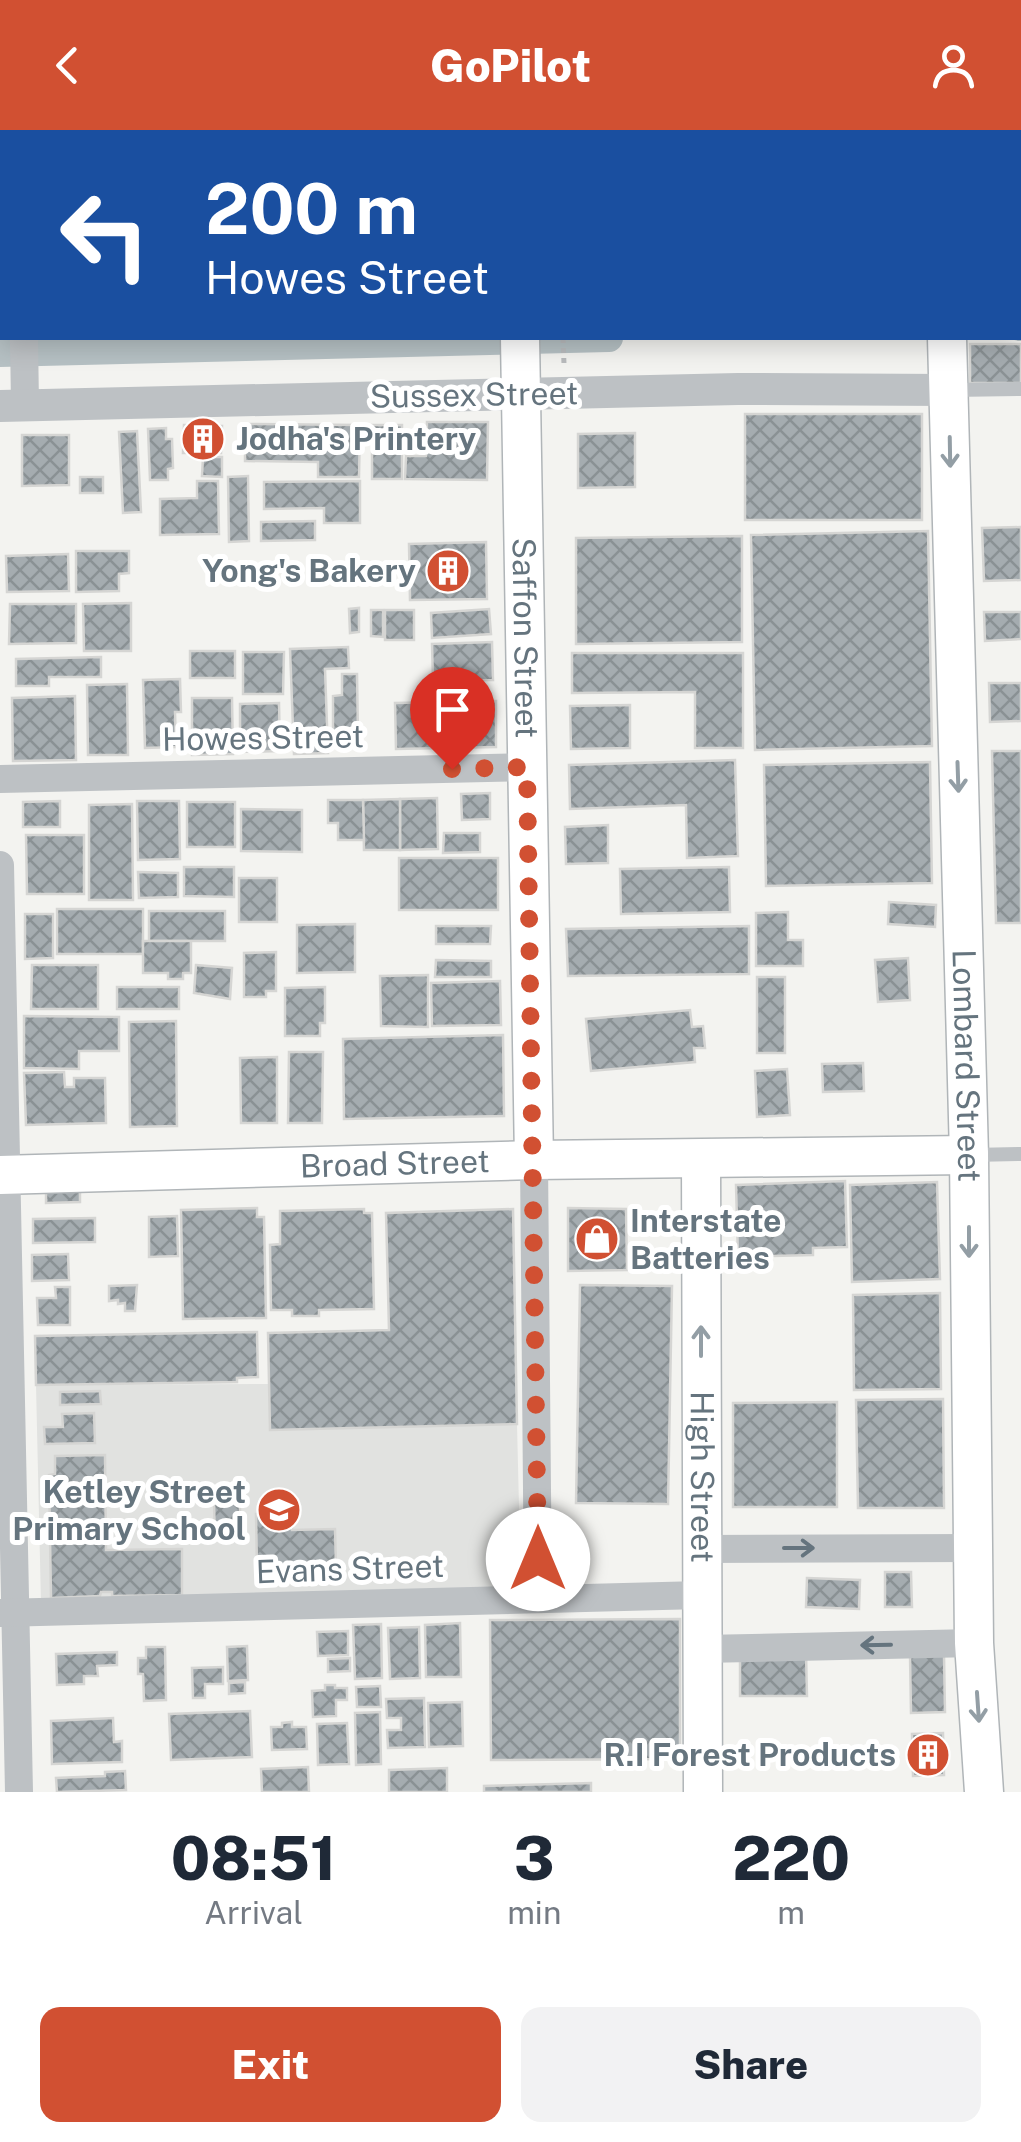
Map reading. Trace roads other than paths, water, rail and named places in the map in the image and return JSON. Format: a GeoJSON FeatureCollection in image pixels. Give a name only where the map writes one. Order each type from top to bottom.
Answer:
{"type":"FeatureCollection","features":[{"type":"Feature","properties":{"kind":"main road","name":"Saffon Street"},"geometry":{"type":"LineString","coordinates":[[520,340],[534,1160]]}},
{"type":"Feature","properties":{"kind":"main road","name":"Lombard Street"},"geometry":{"type":"LineString","coordinates":[[948,361],[968,1155],[974,1643],[984,1792]]}},
{"type":"Feature","properties":{"kind":"main road","name":"Broad Street"},"geometry":{"type":"LineString","coordinates":[[3,1175],[534,1160],[968,1155]]}},
{"type":"Feature","properties":{"kind":"main road","name":"High Street"},"geometry":{"type":"LineString","coordinates":[[701,1158],[703,1792]]}},
{"type":"Feature","properties":{"kind":"street"},"geometry":{"type":"LineString","coordinates":[[16,396],[24,340]]}},
{"type":"Feature","properties":{"kind":"street","name":"Sussex Street"},"geometry":{"type":"LineString","coordinates":[[16,396],[521,388],[738,389],[948,361]]}},
{"type":"Feature","properties":{"kind":"street","name":"Howes Street"},"geometry":{"type":"LineString","coordinates":[[0,779],[527,767]]}},
{"type":"Feature","properties":{"kind":"street"},"geometry":{"type":"LineString","coordinates":[[0,865],[8,1613],[19,1792]]}},
{"type":"Feature","properties":{"kind":"street","name":"Saffon Street"},"geometry":{"type":"LineString","coordinates":[[534,1160],[538,1598]]}},
{"type":"Feature","properties":{"kind":"street"},"geometry":{"type":"LineString","coordinates":[[702,1548],[972,1548]]}},
{"type":"Feature","properties":{"kind":"street","name":"Evans Street"},"geometry":{"type":"LineString","coordinates":[[8,1613],[701,1594]]}},
{"type":"Feature","properties":{"kind":"street"},"geometry":{"type":"LineString","coordinates":[[702,1649],[974,1643]]}},
{"type":"Feature","properties":{"kind":"lane"},"geometry":{"type":"LineString","coordinates":[[948,361],[1021,389]]}},
{"type":"Feature","properties":{"kind":"lane"},"geometry":{"type":"LineString","coordinates":[[968,1155],[1021,1154]]}},
{"type":"Feature","properties":{"kind":"waterway"},"geometry":{"type":"LineString","coordinates":[[0,353],[528,340]]}},
{"type":"Feature","properties":{"kind":"place","name":"Jodha's Printery"},"geometry":{"type":"Point","coordinates":[203,439]}},
{"type":"Feature","properties":{"kind":"place","name":"Yong's Bakery"},"geometry":{"type":"Point","coordinates":[448,571]}},
{"type":"Feature","properties":{"kind":"place","name":"Interstate Batteries"},"geometry":{"type":"Point","coordinates":[597,1239]}},
{"type":"Feature","properties":{"kind":"place","name":"Ketley Street Primary School"},"geometry":{"type":"Point","coordinates":[279,1510]}},
{"type":"Feature","properties":{"kind":"place","name":"R.I Forest Products"},"geometry":{"type":"Point","coordinates":[928,1755]}}]}
